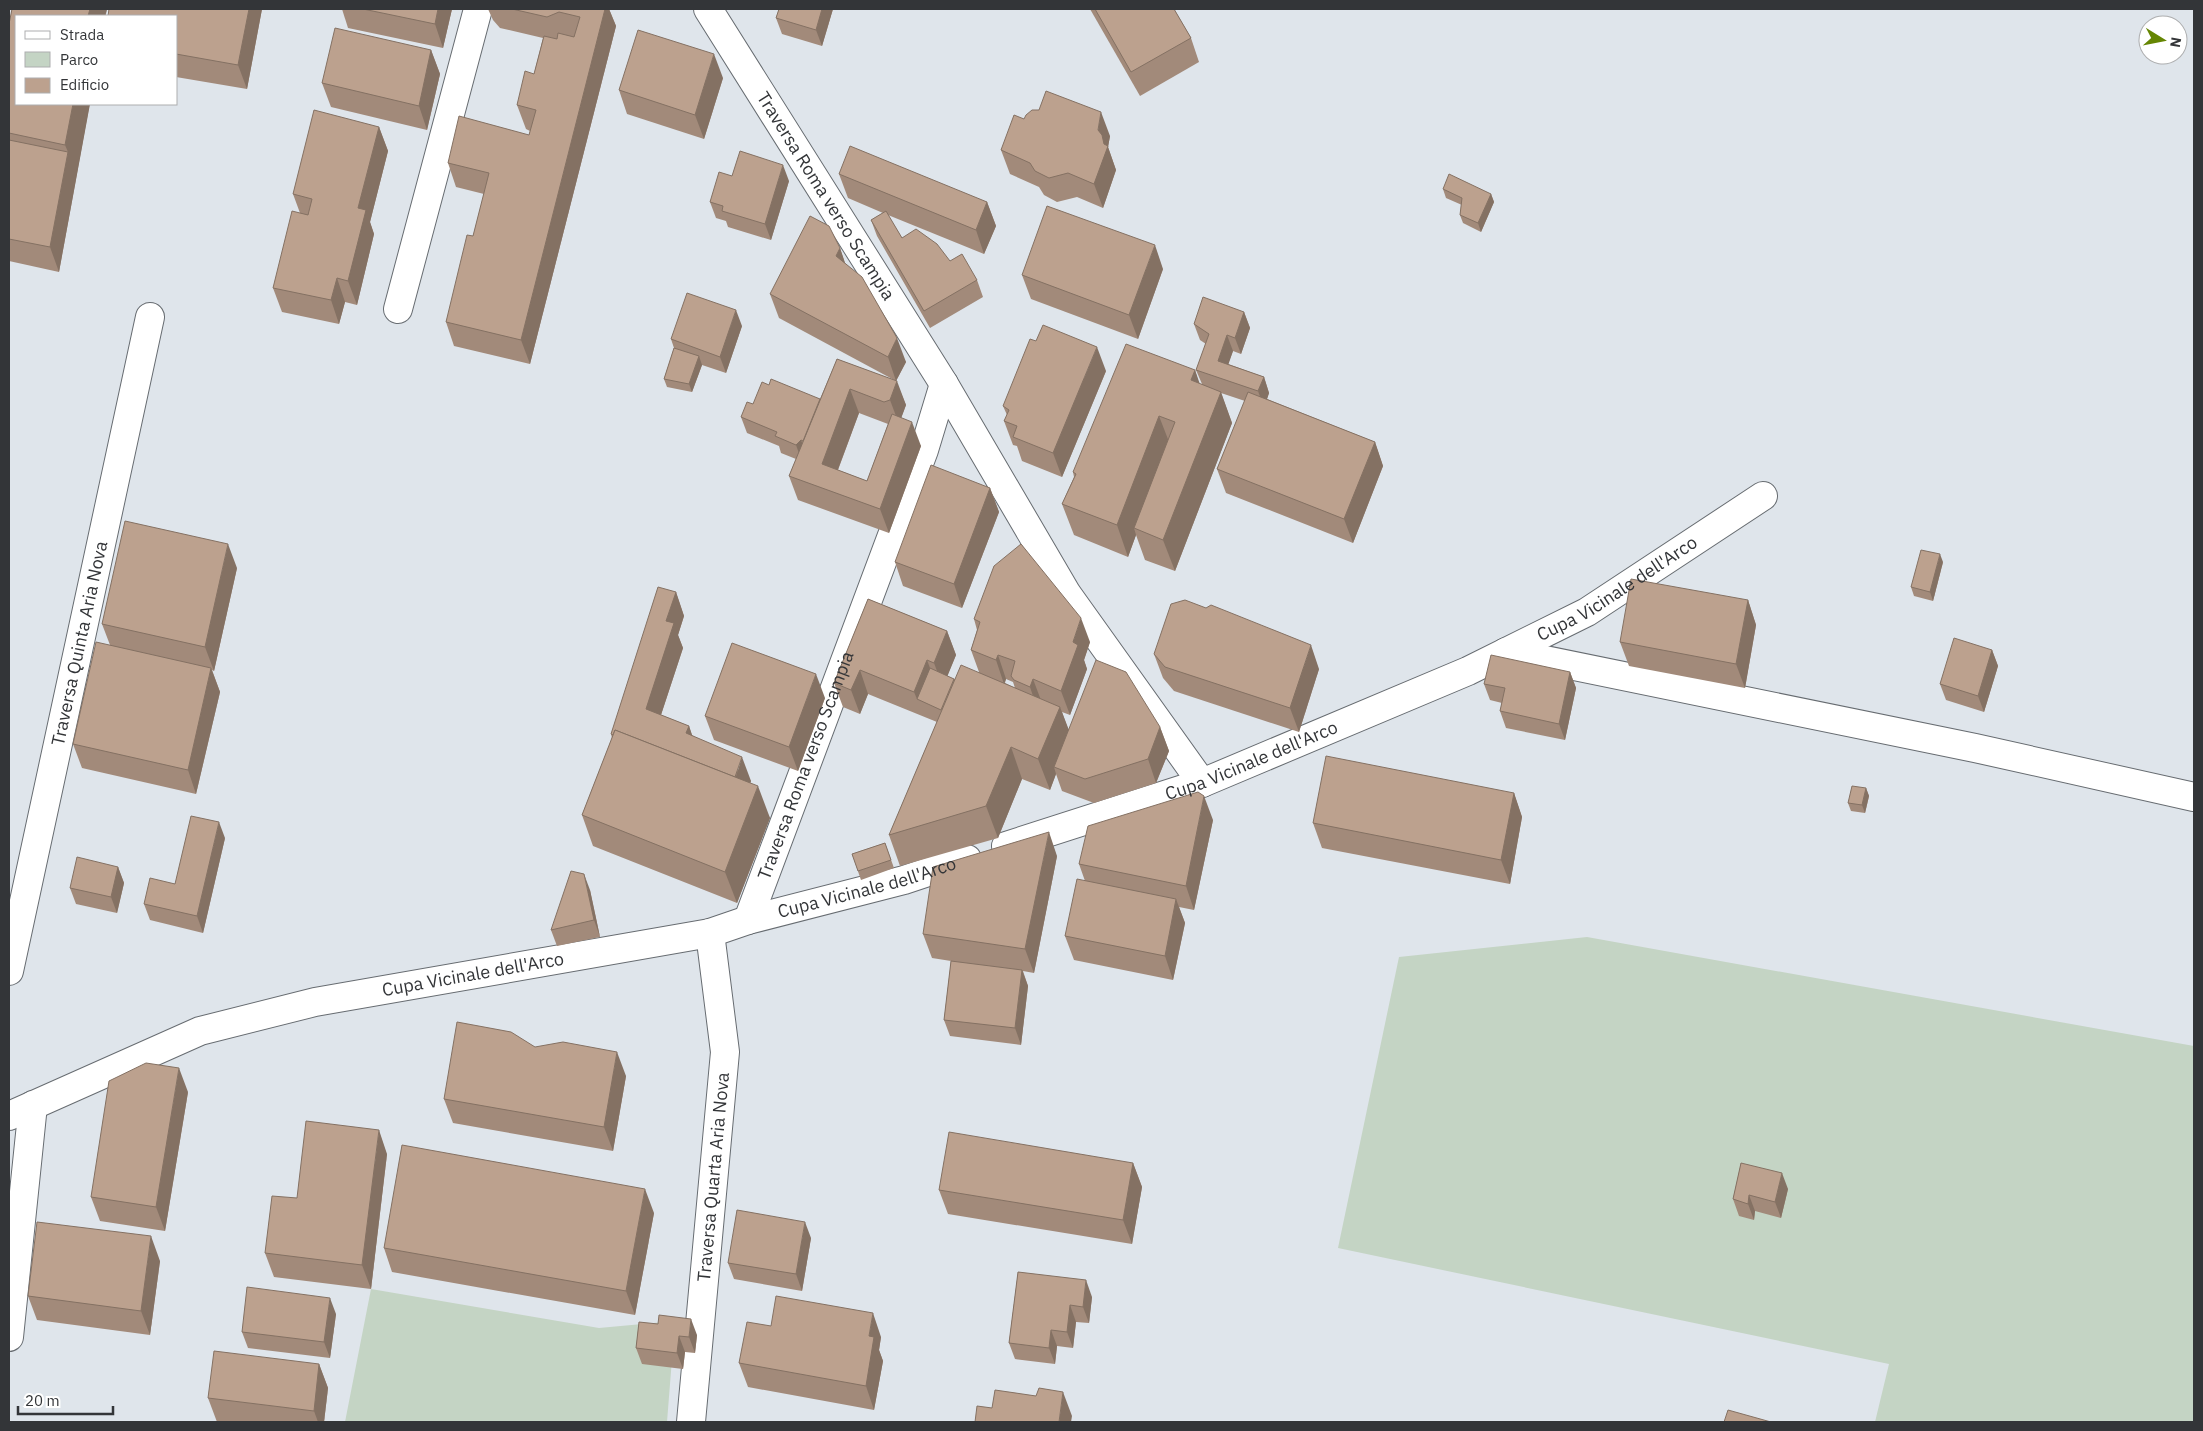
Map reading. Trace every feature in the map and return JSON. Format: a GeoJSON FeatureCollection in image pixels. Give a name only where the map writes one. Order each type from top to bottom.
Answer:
{"type":"FeatureCollection","features":[{"type":"Feature","properties":{"kind":"street"},"geometry":{"type":"LineString","coordinates":[[398,309],[478,9]]}},
{"type":"Feature","properties":{"kind":"street","name":"Traversa Roma verso Scampia"},"geometry":{"type":"LineString","coordinates":[[708,9],[944,384],[1067,594],[1202,783]]}},
{"type":"Feature","properties":{"kind":"street","name":"Traversa Quinta Aria Nova"},"geometry":{"type":"LineString","coordinates":[[9,971],[150,317]]}},
{"type":"Feature","properties":{"kind":"street","name":"Traversa Roma verso Scampia"},"geometry":{"type":"LineString","coordinates":[[748,920],[924,450],[944,384]]}},
{"type":"Feature","properties":{"kind":"street","name":"Cupa Vicinale dell'Arco"},"geometry":{"type":"LineString","coordinates":[[21,1111],[200,1031],[315,1002],[710,933],[748,920],[904,880],[1202,783],[1303,738],[1468,671],[1587,612],[1763,496]]}},
{"type":"Feature","properties":{"kind":"street"},"geometry":{"type":"LineString","coordinates":[[1506,652],[1975,748],[2194,796]]}},
{"type":"Feature","properties":{"kind":"street","name":"Traversa Quarta Aria Nova"},"geometry":{"type":"LineString","coordinates":[[692,1422],[725,1052],[710,933]]}},
{"type":"Feature","properties":{"kind":"street"},"geometry":{"type":"LineString","coordinates":[[9,1337],[21,1111]]}},
{"type":"Feature","properties":{"kind":"green space"},"geometry":{"type":"Polygon","coordinates":[[[1587,937],[2194,1046],[2194,1422],[1875,1422],[1889,1364],[1338,1248],[1399,957],[1587,937]]]}},
{"type":"Feature","properties":{"kind":"green space"},"geometry":{"type":"Polygon","coordinates":[[[371,1289],[599,1328],[675,1321],[667,1422],[345,1422],[371,1289]]]}},
{"type":"Feature","properties":{"kind":"building"},"geometry":{"type":"Polygon","coordinates":[[[12,9],[90,9],[88,15],[15,15],[15,105],[73,105],[65,145],[9,133],[9,24],[12,9]]]}},
{"type":"Feature","properties":{"kind":"building"},"geometry":{"type":"Polygon","coordinates":[[[109,9],[249,9],[238,65],[178,54],[178,15],[108,15],[109,9]]]}},
{"type":"Feature","properties":{"kind":"building"},"geometry":{"type":"Polygon","coordinates":[[[363,9],[438,9],[435,24],[363,9]]]}},
{"type":"Feature","properties":{"kind":"building"},"geometry":{"type":"Polygon","coordinates":[[[512,9],[605,9],[521,340],[446,322],[467,235],[473,236],[489,173],[448,163],[459,116],[529,135],[536,110],[517,105],[525,71],[534,74],[544,36],[557,39],[558,33],[574,37],[580,17],[559,12],[547,17],[512,9]]]}},
{"type":"Feature","properties":{"kind":"building"},"geometry":{"type":"Polygon","coordinates":[[[779,9],[822,9],[816,30],[776,18],[779,9]]]}},
{"type":"Feature","properties":{"kind":"building"},"geometry":{"type":"Polygon","coordinates":[[[1095,9],[1174,9],[1191,38],[1131,72],[1095,9]]]}},
{"type":"Feature","properties":{"kind":"building"},"geometry":{"type":"Polygon","coordinates":[[[335,28],[431,50],[419,106],[322,83],[335,28]]]}},
{"type":"Feature","properties":{"kind":"building"},"geometry":{"type":"Polygon","coordinates":[[[638,30],[714,54],[695,115],[619,90],[638,30]]]}},
{"type":"Feature","properties":{"kind":"building"},"geometry":{"type":"Polygon","coordinates":[[[1046,91],[1101,112],[1098,130],[1102,135],[1104,144],[1108,146],[1094,184],[1068,173],[1049,178],[1035,171],[1030,163],[1001,150],[1014,115],[1024,119],[1032,110],[1039,110],[1046,91]]]}},
{"type":"Feature","properties":{"kind":"building"},"geometry":{"type":"Polygon","coordinates":[[[314,110],[379,127],[358,208],[366,210],[348,281],[337,278],[331,300],[273,288],[292,211],[308,215],[312,199],[293,194],[314,110]]]}},
{"type":"Feature","properties":{"kind":"building"},"geometry":{"type":"Polygon","coordinates":[[[9,140],[68,152],[50,247],[9,239],[9,140]]]}},
{"type":"Feature","properties":{"kind":"building"},"geometry":{"type":"Polygon","coordinates":[[[850,146],[987,202],[976,230],[839,174],[850,146]]]}},
{"type":"Feature","properties":{"kind":"building"},"geometry":{"type":"Polygon","coordinates":[[[740,151],[783,165],[765,224],[722,211],[723,206],[710,202],[719,172],[732,176],[740,151]]]}},
{"type":"Feature","properties":{"kind":"building"},"geometry":{"type":"Polygon","coordinates":[[[1449,174],[1491,194],[1478,223],[1460,215],[1462,198],[1443,189],[1449,174]]]}},
{"type":"Feature","properties":{"kind":"building"},"geometry":{"type":"Polygon","coordinates":[[[1047,206],[1155,245],[1129,315],[1022,275],[1047,206]]]}},
{"type":"Feature","properties":{"kind":"building"},"geometry":{"type":"Polygon","coordinates":[[[886,211],[902,238],[916,229],[937,244],[950,261],[962,254],[977,280],[924,311],[871,220],[886,211]]]}},
{"type":"Feature","properties":{"kind":"building"},"geometry":{"type":"Polygon","coordinates":[[[810,216],[829,226],[840,248],[836,256],[862,277],[897,338],[888,357],[770,294],[810,216]]]}},
{"type":"Feature","properties":{"kind":"building"},"geometry":{"type":"Polygon","coordinates":[[[687,293],[736,310],[720,357],[671,339],[687,293]]]}},
{"type":"Feature","properties":{"kind":"building"},"geometry":{"type":"Polygon","coordinates":[[[1203,297],[1244,312],[1235,338],[1227,335],[1218,361],[1264,377],[1258,391],[1196,370],[1209,334],[1194,324],[1203,297]]]}},
{"type":"Feature","properties":{"kind":"building"},"geometry":{"type":"Polygon","coordinates":[[[1043,325],[1097,347],[1053,453],[1013,437],[1017,426],[1004,421],[1009,410],[1003,406],[1030,339],[1036,341],[1043,325]]]}},
{"type":"Feature","properties":{"kind":"building"},"geometry":{"type":"Polygon","coordinates":[[[1126,344],[1195,370],[1191,380],[1221,392],[1163,540],[1134,528],[1175,422],[1159,416],[1117,525],[1062,504],[1076,474],[1073,472],[1126,344]]]}},
{"type":"Feature","properties":{"kind":"building"},"geometry":{"type":"Polygon","coordinates":[[[674,348],[699,356],[689,384],[664,379],[674,348]]]}},
{"type":"Feature","properties":{"kind":"building"},"geometry":{"type":"Polygon","coordinates":[[[837,359],[897,381],[890,400],[884,402],[850,389],[822,464],[867,481],[892,414],[912,422],[880,509],[789,476],[837,359]]]}},
{"type":"Feature","properties":{"kind":"building"},"geometry":{"type":"Polygon","coordinates":[[[771,379],[820,399],[803,441],[801,440],[796,445],[775,436],[777,432],[741,417],[747,402],[753,404],[762,382],[769,385],[771,379]]]}},
{"type":"Feature","properties":{"kind":"building"},"geometry":{"type":"Polygon","coordinates":[[[1248,392],[1375,442],[1344,519],[1217,469],[1248,392]]]}},
{"type":"Feature","properties":{"kind":"building"},"geometry":{"type":"Polygon","coordinates":[[[931,465],[990,488],[954,584],[895,562],[931,465]]]}},
{"type":"Feature","properties":{"kind":"building"},"geometry":{"type":"Polygon","coordinates":[[[125,521],[228,544],[205,647],[102,624],[125,521]]]}},
{"type":"Feature","properties":{"kind":"building"},"geometry":{"type":"Polygon","coordinates":[[[1021,544],[1081,618],[1073,642],[1078,645],[1061,691],[1033,679],[1030,687],[1014,680],[1011,676],[1015,661],[998,655],[996,660],[971,650],[980,622],[974,619],[994,566],[1021,544]]]}},
{"type":"Feature","properties":{"kind":"building"},"geometry":{"type":"Polygon","coordinates":[[[1921,550],[1940,554],[1930,592],[1911,587],[1921,550]]]}},
{"type":"Feature","properties":{"kind":"building"},"geometry":{"type":"Polygon","coordinates":[[[1631,579],[1748,600],[1736,664],[1620,642],[1631,579]]]}},
{"type":"Feature","properties":{"kind":"building"},"geometry":{"type":"Polygon","coordinates":[[[658,587],[676,592],[666,621],[674,623],[646,709],[689,726],[686,733],[742,757],[735,777],[615,730],[613,735],[611,734],[658,587]]]}},
{"type":"Feature","properties":{"kind":"building"},"geometry":{"type":"Polygon","coordinates":[[[868,599],[947,631],[934,663],[927,660],[914,692],[860,670],[851,690],[834,683],[868,599]]]}},
{"type":"Feature","properties":{"kind":"building"},"geometry":{"type":"Polygon","coordinates":[[[1185,600],[1206,608],[1211,605],[1311,645],[1290,708],[1165,667],[1154,654],[1171,604],[1185,600]]]}},
{"type":"Feature","properties":{"kind":"building"},"geometry":{"type":"Polygon","coordinates":[[[1954,638],[1992,650],[1978,696],[1940,684],[1954,638]]]}},
{"type":"Feature","properties":{"kind":"building"},"geometry":{"type":"Polygon","coordinates":[[[96,642],[211,668],[188,770],[73,744],[96,642]]]}},
{"type":"Feature","properties":{"kind":"building"},"geometry":{"type":"Polygon","coordinates":[[[732,643],[816,674],[789,747],[705,716],[732,643]]]}},
{"type":"Feature","properties":{"kind":"building"},"geometry":{"type":"Polygon","coordinates":[[[1491,655],[1570,672],[1559,724],[1500,711],[1505,688],[1484,684],[1491,655]]]}},
{"type":"Feature","properties":{"kind":"building"},"geometry":{"type":"Polygon","coordinates":[[[1096,660],[1126,672],[1160,727],[1148,759],[1085,779],[1054,767],[1096,660]]]}},
{"type":"Feature","properties":{"kind":"building"},"geometry":{"type":"Polygon","coordinates":[[[961,665],[1060,707],[1038,759],[1011,747],[986,806],[889,835],[961,665]]]}},
{"type":"Feature","properties":{"kind":"building"},"geometry":{"type":"Polygon","coordinates":[[[930,668],[954,679],[941,710],[917,699],[930,668]]]}},
{"type":"Feature","properties":{"kind":"building"},"geometry":{"type":"Polygon","coordinates":[[[615,730],[758,786],[725,872],[582,815],[615,730]]]}},
{"type":"Feature","properties":{"kind":"building"},"geometry":{"type":"Polygon","coordinates":[[[1326,756],[1514,793],[1501,860],[1313,823],[1326,756]]]}},
{"type":"Feature","properties":{"kind":"building"},"geometry":{"type":"Polygon","coordinates":[[[1852,786],[1866,788],[1862,805],[1848,803],[1852,786]]]}},
{"type":"Feature","properties":{"kind":"building"},"geometry":{"type":"Polygon","coordinates":[[[1198,792],[1204,796],[1186,886],[1079,864],[1088,826],[1198,792]]]}},
{"type":"Feature","properties":{"kind":"building"},"geometry":{"type":"Polygon","coordinates":[[[191,816],[219,822],[197,916],[144,904],[150,878],[175,884],[191,816]]]}},
{"type":"Feature","properties":{"kind":"building"},"geometry":{"type":"Polygon","coordinates":[[[1049,832],[1025,949],[923,934],[933,867],[1049,832]]]}},
{"type":"Feature","properties":{"kind":"building"},"geometry":{"type":"Polygon","coordinates":[[[885,843],[891,860],[858,871],[852,854],[885,843]]]}},
{"type":"Feature","properties":{"kind":"building"},"geometry":{"type":"Polygon","coordinates":[[[77,857],[118,867],[111,897],[70,888],[77,857]]]}},
{"type":"Feature","properties":{"kind":"building"},"geometry":{"type":"Polygon","coordinates":[[[571,871],[584,874],[594,920],[551,930],[571,871]]]}},
{"type":"Feature","properties":{"kind":"building"},"geometry":{"type":"Polygon","coordinates":[[[1077,879],[1176,899],[1165,956],[1065,936],[1077,879]]]}},
{"type":"Feature","properties":{"kind":"building"},"geometry":{"type":"Polygon","coordinates":[[[951,961],[1022,970],[1015,1028],[944,1020],[951,961]]]}},
{"type":"Feature","properties":{"kind":"building"},"geometry":{"type":"Polygon","coordinates":[[[457,1022],[511,1032],[535,1047],[563,1042],[617,1052],[604,1127],[444,1099],[457,1022]]]}},
{"type":"Feature","properties":{"kind":"building"},"geometry":{"type":"Polygon","coordinates":[[[146,1063],[179,1068],[156,1207],[91,1197],[109,1081],[146,1063]]]}},
{"type":"Feature","properties":{"kind":"building"},"geometry":{"type":"Polygon","coordinates":[[[306,1121],[379,1130],[362,1265],[265,1253],[272,1196],[297,1198],[306,1121]]]}},
{"type":"Feature","properties":{"kind":"building"},"geometry":{"type":"Polygon","coordinates":[[[949,1132],[1133,1163],[1123,1220],[939,1190],[949,1132]]]}},
{"type":"Feature","properties":{"kind":"building"},"geometry":{"type":"Polygon","coordinates":[[[402,1145],[645,1189],[626,1291],[384,1248],[402,1145]]]}},
{"type":"Feature","properties":{"kind":"building"},"geometry":{"type":"Polygon","coordinates":[[[1741,1163],[1782,1173],[1775,1202],[1749,1195],[1748,1204],[1733,1199],[1741,1163]]]}},
{"type":"Feature","properties":{"kind":"building"},"geometry":{"type":"Polygon","coordinates":[[[737,1210],[805,1222],[796,1274],[728,1263],[737,1210]]]}},
{"type":"Feature","properties":{"kind":"building"},"geometry":{"type":"Polygon","coordinates":[[[37,1222],[151,1236],[141,1311],[28,1296],[37,1222]]]}},
{"type":"Feature","properties":{"kind":"building"},"geometry":{"type":"Polygon","coordinates":[[[1018,1272],[1086,1280],[1083,1307],[1070,1305],[1067,1332],[1051,1330],[1049,1348],[1009,1343],[1018,1272]]]}},
{"type":"Feature","properties":{"kind":"building"},"geometry":{"type":"Polygon","coordinates":[[[247,1287],[330,1298],[324,1342],[242,1332],[247,1287]]]}},
{"type":"Feature","properties":{"kind":"building"},"geometry":{"type":"Polygon","coordinates":[[[776,1296],[873,1313],[869,1336],[874,1337],[866,1386],[739,1363],[747,1322],[771,1326],[776,1296]]]}},
{"type":"Feature","properties":{"kind":"building"},"geometry":{"type":"Polygon","coordinates":[[[659,1315],[691,1319],[689,1337],[679,1336],[677,1353],[636,1348],[639,1322],[658,1324],[659,1315]]]}},
{"type":"Feature","properties":{"kind":"building"},"geometry":{"type":"Polygon","coordinates":[[[214,1351],[319,1364],[314,1411],[208,1398],[214,1351]]]}},
{"type":"Feature","properties":{"kind":"building"},"geometry":{"type":"Polygon","coordinates":[[[1039,1388],[1063,1392],[1059,1422],[975,1422],[977,1406],[992,1408],[995,1390],[1036,1396],[1039,1388]]]}},
{"type":"Feature","properties":{"kind":"building"},"geometry":{"type":"Polygon","coordinates":[[[1728,1410],[1771,1422],[1724,1422],[1728,1410]]]}}]}
